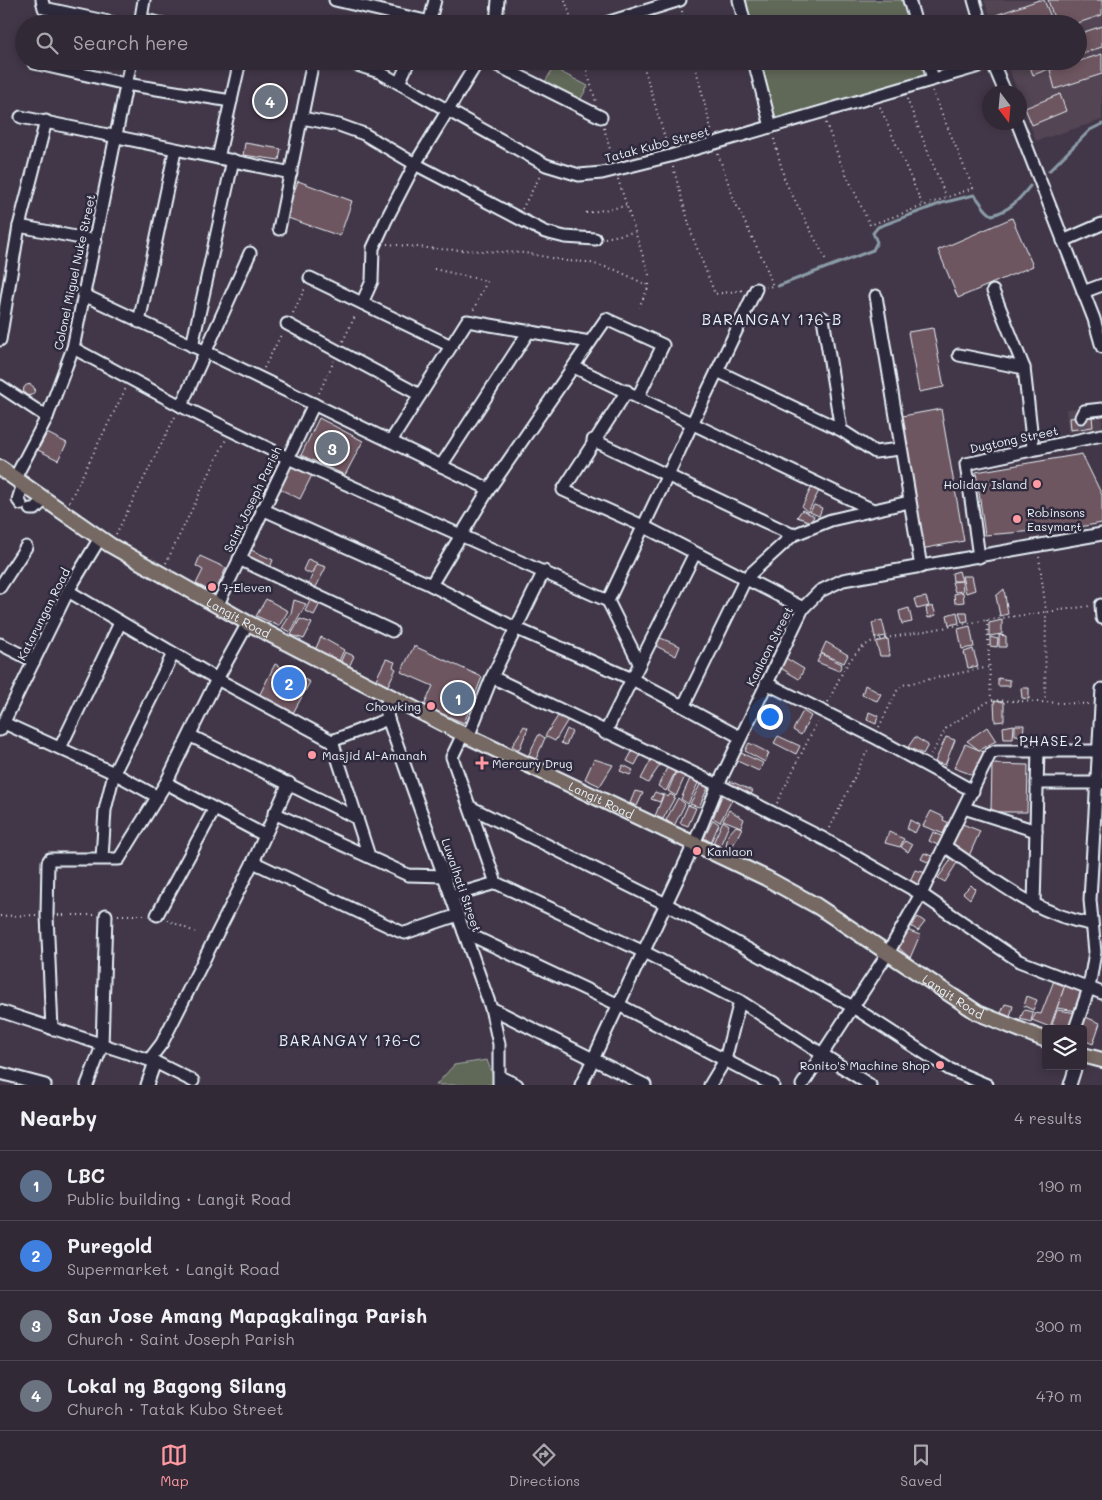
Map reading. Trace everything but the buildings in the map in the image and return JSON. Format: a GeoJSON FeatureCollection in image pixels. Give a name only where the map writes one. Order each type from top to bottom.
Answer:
{"type":"FeatureCollection","features":[{"type":"Feature","properties":{"kind":"main road","name":"Langit Road"},"geometry":{"type":"LineString","coordinates":[[0,468],[105,541],[161,575],[248,623],[465,736],[694,844],[817,906],[978,1013],[1042,1038]]}},
{"type":"Feature","properties":{"kind":"main road"},"geometry":{"type":"LineString","coordinates":[[1087,1056],[1102,1060]]}},
{"type":"Feature","properties":{"kind":"street"},"geometry":{"type":"LineString","coordinates":[[42,0],[44,8],[76,15]]}},
{"type":"Feature","properties":{"kind":"street"},"geometry":{"type":"LineString","coordinates":[[141,15],[144,0]]}},
{"type":"Feature","properties":{"kind":"street"},"geometry":{"type":"LineString","coordinates":[[335,0],[397,15]]}},
{"type":"Feature","properties":{"kind":"street"},"geometry":{"type":"LineString","coordinates":[[432,15],[435,0]]}},
{"type":"Feature","properties":{"kind":"street"},"geometry":{"type":"LineString","coordinates":[[497,15],[498,0]]}},
{"type":"Feature","properties":{"kind":"street"},"geometry":{"type":"LineString","coordinates":[[632,15],[680,0]]}},
{"type":"Feature","properties":{"kind":"street"},"geometry":{"type":"LineString","coordinates":[[739,0],[743,15]]}},
{"type":"Feature","properties":{"kind":"street"},"geometry":{"type":"LineString","coordinates":[[909,0],[913,15]]}},
{"type":"Feature","properties":{"kind":"street"},"geometry":{"type":"LineString","coordinates":[[974,0],[978,15]]}},
{"type":"Feature","properties":{"kind":"street"},"geometry":{"type":"LineString","coordinates":[[65,70],[126,84],[231,101]]}},
{"type":"Feature","properties":{"kind":"street","name":"Colonel Miguel Nuke Street"},"geometry":{"type":"LineString","coordinates":[[19,481],[47,417],[73,348],[129,70]]}},
{"type":"Feature","properties":{"kind":"street"},"geometry":{"type":"LineString","coordinates":[[218,158],[238,70]]}},
{"type":"Feature","properties":{"kind":"street"},"geometry":{"type":"LineString","coordinates":[[279,229],[312,70]]}},
{"type":"Feature","properties":{"kind":"street","name":"Tatak Kubo Street"},"geometry":{"type":"LineString","coordinates":[[373,70],[546,165],[579,174],[616,170],[670,156],[963,70]]}},
{"type":"Feature","properties":{"kind":"street"},"geometry":{"type":"LineString","coordinates":[[399,83],[405,70]]}},
{"type":"Feature","properties":{"kind":"street"},"geometry":{"type":"LineString","coordinates":[[362,303],[372,281],[376,242],[415,164],[472,70]]}},
{"type":"Feature","properties":{"kind":"street"},"geometry":{"type":"LineString","coordinates":[[507,70],[601,117]]}},
{"type":"Feature","properties":{"kind":"street"},"geometry":{"type":"LineString","coordinates":[[756,70],[770,127]]}},
{"type":"Feature","properties":{"kind":"street"},"geometry":{"type":"LineString","coordinates":[[929,70],[930,79]]}},
{"type":"Feature","properties":{"kind":"street"},"geometry":{"type":"LineString","coordinates":[[995,70],[1002,85]]}},
{"type":"Feature","properties":{"kind":"street"},"geometry":{"type":"LineString","coordinates":[[22,117],[175,151],[233,160],[291,173]]}},
{"type":"Feature","properties":{"kind":"street"},"geometry":{"type":"LineString","coordinates":[[302,118],[352,128],[415,164],[545,232],[565,237],[595,239]]}},
{"type":"Feature","properties":{"kind":"street"},"geometry":{"type":"LineString","coordinates":[[0,340],[20,226],[46,121]]}},
{"type":"Feature","properties":{"kind":"street"},"geometry":{"type":"LineString","coordinates":[[1019,130],[1083,292],[1102,347]]}},
{"type":"Feature","properties":{"kind":"street"},"geometry":{"type":"LineString","coordinates":[[139,322],[175,151]]}},
{"type":"Feature","properties":{"kind":"street"},"geometry":{"type":"LineString","coordinates":[[192,346],[233,160]]}},
{"type":"Feature","properties":{"kind":"street"},"geometry":{"type":"LineString","coordinates":[[1062,241],[1102,224]]}},
{"type":"Feature","properties":{"kind":"street"},"geometry":{"type":"LineString","coordinates":[[20,226],[96,241]]}},
{"type":"Feature","properties":{"kind":"street"},"geometry":{"type":"LineString","coordinates":[[181,406],[250,254]]}},
{"type":"Feature","properties":{"kind":"street"},"geometry":{"type":"LineString","coordinates":[[310,278],[451,346]]}},
{"type":"Feature","properties":{"kind":"street"},"geometry":{"type":"LineString","coordinates":[[1083,292],[1102,284]]}},
{"type":"Feature","properties":{"kind":"street"},"geometry":{"type":"LineString","coordinates":[[608,601],[756,289]]}},
{"type":"Feature","properties":{"kind":"street"},"geometry":{"type":"LineString","coordinates":[[993,292],[1024,368],[1033,448]]}},
{"type":"Feature","properties":{"kind":"street"},"geometry":{"type":"LineString","coordinates":[[84,295],[489,489]]}},
{"type":"Feature","properties":{"kind":"street"},"geometry":{"type":"LineString","coordinates":[[876,296],[921,566]]}},
{"type":"Feature","properties":{"kind":"street"},"geometry":{"type":"LineString","coordinates":[[823,318],[841,430]]}},
{"type":"Feature","properties":{"kind":"street"},"geometry":{"type":"LineString","coordinates":[[432,585],[489,489],[606,319],[663,345],[638,397]]}},
{"type":"Feature","properties":{"kind":"street"},"geometry":{"type":"LineString","coordinates":[[391,441],[467,321],[590,342]]}},
{"type":"Feature","properties":{"kind":"street"},"geometry":{"type":"LineString","coordinates":[[287,324],[420,395]]}},
{"type":"Feature","properties":{"kind":"street"},"geometry":{"type":"LineString","coordinates":[[441,466],[529,331]]}},
{"type":"Feature","properties":{"kind":"street"},"geometry":{"type":"LineString","coordinates":[[73,348],[181,406],[288,458],[608,601],[639,663]]}},
{"type":"Feature","properties":{"kind":"street"},"geometry":{"type":"LineString","coordinates":[[959,355],[1024,368]]}},
{"type":"Feature","properties":{"kind":"street"},"geometry":{"type":"LineString","coordinates":[[574,367],[693,422],[871,509]]}},
{"type":"Feature","properties":{"kind":"street"},"geometry":{"type":"LineString","coordinates":[[717,371],[841,430],[875,452],[900,449]]}},
{"type":"Feature","properties":{"kind":"street"},"geometry":{"type":"LineString","coordinates":[[0,386],[47,417]]}},
{"type":"Feature","properties":{"kind":"street"},"geometry":{"type":"LineString","coordinates":[[627,391],[563,490],[643,526],[694,554],[746,578],[802,608]]}},
{"type":"Feature","properties":{"kind":"street","name":"Saint Joseph Parish"},"geometry":{"type":"LineString","coordinates":[[217,606],[314,404]]}},
{"type":"Feature","properties":{"kind":"street"},"geometry":{"type":"LineString","coordinates":[[1082,428],[1084,411],[1102,409]]}},
{"type":"Feature","properties":{"kind":"street","name":"Dugtong Street"},"geometry":{"type":"LineString","coordinates":[[979,557],[966,464],[1033,448],[1082,428],[1102,434]]}},
{"type":"Feature","properties":{"kind":"street"},"geometry":{"type":"LineString","coordinates":[[594,440],[793,535]]}},
{"type":"Feature","properties":{"kind":"street"},"geometry":{"type":"LineString","coordinates":[[19,481],[18,500],[25,506],[35,509],[45,499]]}},
{"type":"Feature","properties":{"kind":"street"},"geometry":{"type":"LineString","coordinates":[[684,705],[746,578],[793,535],[832,520],[871,509],[910,502]]}},
{"type":"Feature","properties":{"kind":"street"},"geometry":{"type":"LineString","coordinates":[[262,509],[432,585],[515,628],[632,680],[684,705],[740,737]]}},
{"type":"Feature","properties":{"kind":"street","name":"Kanlaon Street"},"geometry":{"type":"LineString","coordinates":[[581,1085],[694,844],[740,737],[802,608],[820,591],[843,580],[1038,547],[1102,534]]}},
{"type":"Feature","properties":{"kind":"street","name":"Katarungan Road"},"geometry":{"type":"LineString","coordinates":[[2,727],[5,708],[34,661],[68,591],[105,541]]}},
{"type":"Feature","properties":{"kind":"street"},"geometry":{"type":"LineString","coordinates":[[0,587],[26,547]]}},
{"type":"Feature","properties":{"kind":"street"},"geometry":{"type":"LineString","coordinates":[[605,733],[694,554]]}},
{"type":"Feature","properties":{"kind":"street"},"geometry":{"type":"LineString","coordinates":[[239,559],[392,631]]}},
{"type":"Feature","properties":{"kind":"street"},"geometry":{"type":"LineString","coordinates":[[496,883],[452,757],[465,736],[515,628],[544,571]]}},
{"type":"Feature","properties":{"kind":"street"},"geometry":{"type":"LineString","coordinates":[[68,591],[216,679],[332,741],[369,856]]}},
{"type":"Feature","properties":{"kind":"street"},"geometry":{"type":"LineString","coordinates":[[1101,605],[1102,618]]}},
{"type":"Feature","properties":{"kind":"street"},"geometry":{"type":"LineString","coordinates":[[60,748],[120,623]]}},
{"type":"Feature","properties":{"kind":"street"},"geometry":{"type":"LineString","coordinates":[[52,1029],[47,914],[48,862],[50,859],[119,859],[166,783],[191,736],[216,679],[248,623]]}},
{"type":"Feature","properties":{"kind":"street"},"geometry":{"type":"LineString","coordinates":[[0,644],[34,661]]}},
{"type":"Feature","properties":{"kind":"street"},"geometry":{"type":"LineString","coordinates":[[102,858],[105,810],[114,773],[173,654]]}},
{"type":"Feature","properties":{"kind":"street"},"geometry":{"type":"LineString","coordinates":[[492,677],[605,733],[718,785],[824,839],[922,894],[1019,961],[1102,993]]}},
{"type":"Feature","properties":{"kind":"street"},"geometry":{"type":"LineString","coordinates":[[766,683],[874,737],[973,791]]}},
{"type":"Feature","properties":{"kind":"street"},"geometry":{"type":"LineString","coordinates":[[1076,1025],[1099,952],[1091,924],[1090,900],[1098,838],[1102,689]]}},
{"type":"Feature","properties":{"kind":"street","name":"Luwalhati Street"},"geometry":{"type":"LineString","coordinates":[[389,697],[386,708],[388,719],[491,1008],[499,1044],[499,1081]]}},
{"type":"Feature","properties":{"kind":"street"},"geometry":{"type":"LineString","coordinates":[[332,741],[388,719]]}},
{"type":"Feature","properties":{"kind":"street"},"geometry":{"type":"LineString","coordinates":[[2,727],[60,748],[114,773],[158,797]]}},
{"type":"Feature","properties":{"kind":"street"},"geometry":{"type":"LineString","coordinates":[[191,736],[357,818]]}},
{"type":"Feature","properties":{"kind":"street"},"geometry":{"type":"LineString","coordinates":[[802,1085],[888,952],[922,894],[973,791],[988,756],[992,752],[1038,750],[1099,751]]}},
{"type":"Feature","properties":{"kind":"street"},"geometry":{"type":"LineString","coordinates":[[1034,905],[1038,750]]}},
{"type":"Feature","properties":{"kind":"street"},"geometry":{"type":"LineString","coordinates":[[166,783],[264,835]]}},
{"type":"Feature","properties":{"kind":"street"},"geometry":{"type":"LineString","coordinates":[[147,1085],[152,1061],[253,862],[288,783]]}},
{"type":"Feature","properties":{"kind":"street"},"geometry":{"type":"LineString","coordinates":[[1037,783],[1100,784]]}},
{"type":"Feature","properties":{"kind":"street"},"geometry":{"type":"LineString","coordinates":[[470,807],[666,904],[852,1007],[950,1069],[987,1085]]}},
{"type":"Feature","properties":{"kind":"street"},"geometry":{"type":"LineString","coordinates":[[964,808],[1036,831]]}},
{"type":"Feature","properties":{"kind":"street"},"geometry":{"type":"LineString","coordinates":[[157,916],[214,810]]}},
{"type":"Feature","properties":{"kind":"street"},"geometry":{"type":"LineString","coordinates":[[274,813],[414,877],[444,876]]}},
{"type":"Feature","properties":{"kind":"street"},"geometry":{"type":"LineString","coordinates":[[946,847],[1034,905],[1076,921],[1091,924]]}},
{"type":"Feature","properties":{"kind":"street"},"geometry":{"type":"LineString","coordinates":[[253,862],[399,931],[404,932],[458,915]]}},
{"type":"Feature","properties":{"kind":"street"},"geometry":{"type":"LineString","coordinates":[[451,896],[496,883],[644,952],[740,1001],[870,1085]]}},
{"type":"Feature","properties":{"kind":"street"},"geometry":{"type":"LineString","coordinates":[[1090,900],[1102,900]]}},
{"type":"Feature","properties":{"kind":"street"},"geometry":{"type":"LineString","coordinates":[[87,1085],[102,1046],[106,915]]}},
{"type":"Feature","properties":{"kind":"street"},"geometry":{"type":"LineString","coordinates":[[464,932],[619,1005],[773,1085]]}},
{"type":"Feature","properties":{"kind":"street"},"geometry":{"type":"LineString","coordinates":[[710,1085],[724,1060],[740,1001]]}},
{"type":"Feature","properties":{"kind":"street"},"geometry":{"type":"LineString","coordinates":[[491,1008],[644,1085]]}},
{"type":"Feature","properties":{"kind":"street"},"geometry":{"type":"LineString","coordinates":[[0,1011],[152,1061],[193,1081]]}},
{"type":"Feature","properties":{"kind":"street"},"geometry":{"type":"LineString","coordinates":[[1070,1085],[1075,1070]]}},
{"type":"Feature","properties":{"kind":"street"},"geometry":{"type":"LineString","coordinates":[[0,1073],[37,1084]]}},
{"type":"Feature","properties":{"kind":"street"},"geometry":{"type":"LineString","coordinates":[[499,1081],[517,1085]]}},
{"type":"Feature","properties":{"kind":"path"},"geometry":{"type":"LineString","coordinates":[[566,0],[570,15]]}},
{"type":"Feature","properties":{"kind":"path"},"geometry":{"type":"LineString","coordinates":[[645,70],[693,238],[715,294]]}},
{"type":"Feature","properties":{"kind":"path"},"geometry":{"type":"LineString","coordinates":[[696,70],[714,143],[735,202],[765,264],[773,286]]}},
{"type":"Feature","properties":{"kind":"path"},"geometry":{"type":"LineString","coordinates":[[823,111],[840,161],[870,224],[973,188],[930,79]]}},
{"type":"Feature","properties":{"kind":"path"},"geometry":{"type":"LineString","coordinates":[[903,87],[946,197]]}},
{"type":"Feature","properties":{"kind":"path"},"geometry":{"type":"LineString","coordinates":[[876,96],[923,206]]}},
{"type":"Feature","properties":{"kind":"path"},"geometry":{"type":"LineString","coordinates":[[770,127],[786,182],[826,262]]}},
{"type":"Feature","properties":{"kind":"path"},"geometry":{"type":"LineString","coordinates":[[516,218],[546,165]]}},
{"type":"Feature","properties":{"kind":"path"},"geometry":{"type":"LineString","coordinates":[[616,170],[649,275],[649,286],[639,307]]}},
{"type":"Feature","properties":{"kind":"path"},"geometry":{"type":"LineString","coordinates":[[586,213],[626,206]]}},
{"type":"Feature","properties":{"kind":"path"},"geometry":{"type":"LineString","coordinates":[[595,239],[634,232]]}},
{"type":"Feature","properties":{"kind":"path"},"geometry":{"type":"LineString","coordinates":[[376,242],[438,249],[525,253],[567,261],[586,262],[616,270],[649,286]]}},
{"type":"Feature","properties":{"kind":"path"},"geometry":{"type":"LineString","coordinates":[[434,269],[487,281],[467,321]]}},
{"type":"Feature","properties":{"kind":"path"},"geometry":{"type":"LineString","coordinates":[[64,513],[131,379]]}},
{"type":"Feature","properties":{"kind":"path"},"geometry":{"type":"LineString","coordinates":[[105,541],[181,406]]}},
{"type":"Feature","properties":{"kind":"path"},"geometry":{"type":"LineString","coordinates":[[161,575],[230,430]]}},
{"type":"Feature","properties":{"kind":"path"},"geometry":{"type":"LineString","coordinates":[[1038,547],[1046,611],[1045,702]]}},
{"type":"Feature","properties":{"kind":"path"},"geometry":{"type":"LineString","coordinates":[[772,813],[850,659],[860,648],[875,640],[987,620],[1101,605]]}},
{"type":"Feature","properties":{"kind":"path"},"geometry":{"type":"LineString","coordinates":[[987,620],[991,700]]}},
{"type":"Feature","properties":{"kind":"path"},"geometry":{"type":"LineString","coordinates":[[824,839],[897,691],[902,685],[990,667]]}},
{"type":"Feature","properties":{"kind":"path"},"geometry":{"type":"LineString","coordinates":[[926,765],[947,727],[991,700],[1101,704]]}},
{"type":"Feature","properties":{"kind":"shaded area"},"geometry":{"type":"Polygon","coordinates":[[[984,0],[1102,0],[1102,120],[1036,141],[1027,117],[1027,85],[1015,85],[1009,70],[1087,70],[1087,15],[990,15],[984,0]]]}},
{"type":"Feature","properties":{"kind":"shaded area"},"geometry":{"type":"Polygon","coordinates":[[[1102,406],[1102,429],[1068,432],[1066,409],[1102,406]]]}},
{"type":"Feature","properties":{"kind":"green space"},"geometry":{"type":"Polygon","coordinates":[[[743,0],[904,0],[908,15],[747,15],[743,0]]]}},
{"type":"Feature","properties":{"kind":"green space"},"geometry":{"type":"Polygon","coordinates":[[[552,70],[557,70],[588,86],[579,102],[544,84],[552,70]]]}},
{"type":"Feature","properties":{"kind":"green space"},"geometry":{"type":"Polygon","coordinates":[[[760,70],[925,70],[926,75],[772,120],[760,70]]]}},
{"type":"Feature","properties":{"kind":"green space"},"geometry":{"type":"Polygon","coordinates":[[[487,1060],[494,1079],[493,1085],[436,1085],[454,1065],[487,1060]]]}},
{"type":"Feature","properties":{"kind":"waterway"},"geometry":{"type":"LineString","coordinates":[[1049,171],[1090,130],[1102,124]]}},
{"type":"Feature","properties":{"kind":"waterway"},"geometry":{"type":"LineString","coordinates":[[778,286],[873,250],[877,242],[873,233],[878,227],[942,203],[974,195],[986,211],[992,215],[1004,211],[1022,196],[1030,186]]}},
{"type":"Feature","properties":{"kind":"tunnel"},"geometry":{"type":"LineString","coordinates":[[1081,417],[1083,428]]}},
{"type":"Feature","properties":{"kind":"place","name":"Lokal ng Bagong Silang"},"geometry":{"type":"Point","coordinates":[270,101]}},
{"type":"Feature","properties":{"kind":"place","name":"San Jose Amang Mapagkalinga Parish"},"geometry":{"type":"Point","coordinates":[332,448]}},
{"type":"Feature","properties":{"kind":"place","name":"Holiday Island"},"geometry":{"type":"Point","coordinates":[1037,484]}},
{"type":"Feature","properties":{"kind":"place","name":"Robinsons Easymart"},"geometry":{"type":"Point","coordinates":[1017,519]}},
{"type":"Feature","properties":{"kind":"place","name":"7-Eleven"},"geometry":{"type":"Point","coordinates":[212,587]}},
{"type":"Feature","properties":{"kind":"place","name":"Puregold"},"geometry":{"type":"Point","coordinates":[289,683]}},
{"type":"Feature","properties":{"kind":"place","name":"LBC"},"geometry":{"type":"Point","coordinates":[458,698]}},
{"type":"Feature","properties":{"kind":"place","name":"Chowking"},"geometry":{"type":"Point","coordinates":[431,706]}},
{"type":"Feature","properties":{"kind":"place","name":"Masjid Al-Amanah"},"geometry":{"type":"Point","coordinates":[312,755]}},
{"type":"Feature","properties":{"kind":"place","name":"Mercury Drug"},"geometry":{"type":"Point","coordinates":[482,763]}},
{"type":"Feature","properties":{"kind":"place","name":"Kanlaon"},"geometry":{"type":"Point","coordinates":[697,851]}},
{"type":"Feature","properties":{"kind":"place","name":"Ronito's Machine Shop"},"geometry":{"type":"Point","coordinates":[940,1065]}},
{"type":"Feature","properties":{"kind":"district","name":"BARANGAY 176-B"},"geometry":{"type":"Point","coordinates":[772,319]}},
{"type":"Feature","properties":{"kind":"district","name":"PHASE 2"},"geometry":{"type":"Point","coordinates":[1051,740]}},
{"type":"Feature","properties":{"kind":"district","name":"BARANGAY 176-C"},"geometry":{"type":"Point","coordinates":[350,1040]}}]}
